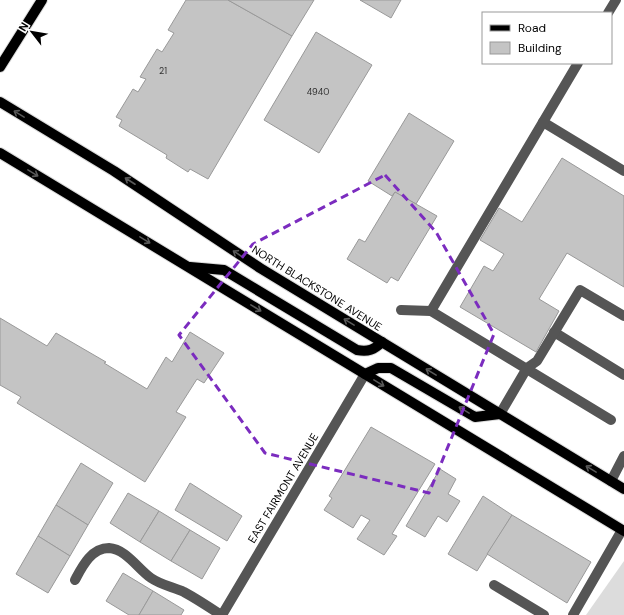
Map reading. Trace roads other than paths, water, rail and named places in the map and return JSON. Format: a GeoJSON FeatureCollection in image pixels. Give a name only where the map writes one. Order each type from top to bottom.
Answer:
{"type":"FeatureCollection","features":[{"type":"Feature","properties":{"kind":"main road"},"geometry":{"type":"LineString","coordinates":[[0,67],[42,0]]}},
{"type":"Feature","properties":{"kind":"main road","name":"NORTH BLACKSTONE AVENUE"},"geometry":{"type":"LineString","coordinates":[[0,102],[114,171],[260,268],[624,489]]}},
{"type":"Feature","properties":{"kind":"main road"},"geometry":{"type":"LineString","coordinates":[[0,153],[623,531]]}},
{"type":"Feature","properties":{"kind":"main road"},"geometry":{"type":"LineString","coordinates":[[188,267],[224,270],[357,350],[367,352],[376,348],[382,342]]}},
{"type":"Feature","properties":{"kind":"main road"},"geometry":{"type":"LineString","coordinates":[[364,374],[378,368],[392,368],[476,418],[500,414]]}},
{"type":"Feature","properties":{"kind":"street"},"geometry":{"type":"LineString","coordinates":[[609,12],[616,0]]}},
{"type":"Feature","properties":{"kind":"street"},"geometry":{"type":"LineString","coordinates":[[431,311],[577,64]]}},
{"type":"Feature","properties":{"kind":"street"},"geometry":{"type":"LineString","coordinates":[[543,122],[624,171]]}},
{"type":"Feature","properties":{"kind":"street"},"geometry":{"type":"LineString","coordinates":[[500,414],[527,368],[537,361],[580,290],[624,316]]}},
{"type":"Feature","properties":{"kind":"street"},"geometry":{"type":"LineString","coordinates":[[401,310],[431,311],[611,420]]}},
{"type":"Feature","properties":{"kind":"street"},"geometry":{"type":"LineString","coordinates":[[554,332],[624,375]]}},
{"type":"Feature","properties":{"kind":"street","name":"EAST FAIRMONT AVENUE"},"geometry":{"type":"LineString","coordinates":[[221,615],[364,374]]}},
{"type":"Feature","properties":{"kind":"street"},"geometry":{"type":"LineString","coordinates":[[611,481],[624,456]]}},
{"type":"Feature","properties":{"kind":"street"},"geometry":{"type":"LineString","coordinates":[[573,615],[623,531]]}},
{"type":"Feature","properties":{"kind":"street"},"geometry":{"type":"LineString","coordinates":[[75,580],[85,562],[97,552],[107,548],[116,549],[150,577],[164,585],[183,592],[221,615]]}},
{"type":"Feature","properties":{"kind":"street"},"geometry":{"type":"LineString","coordinates":[[494,585],[544,615]]}}]}
